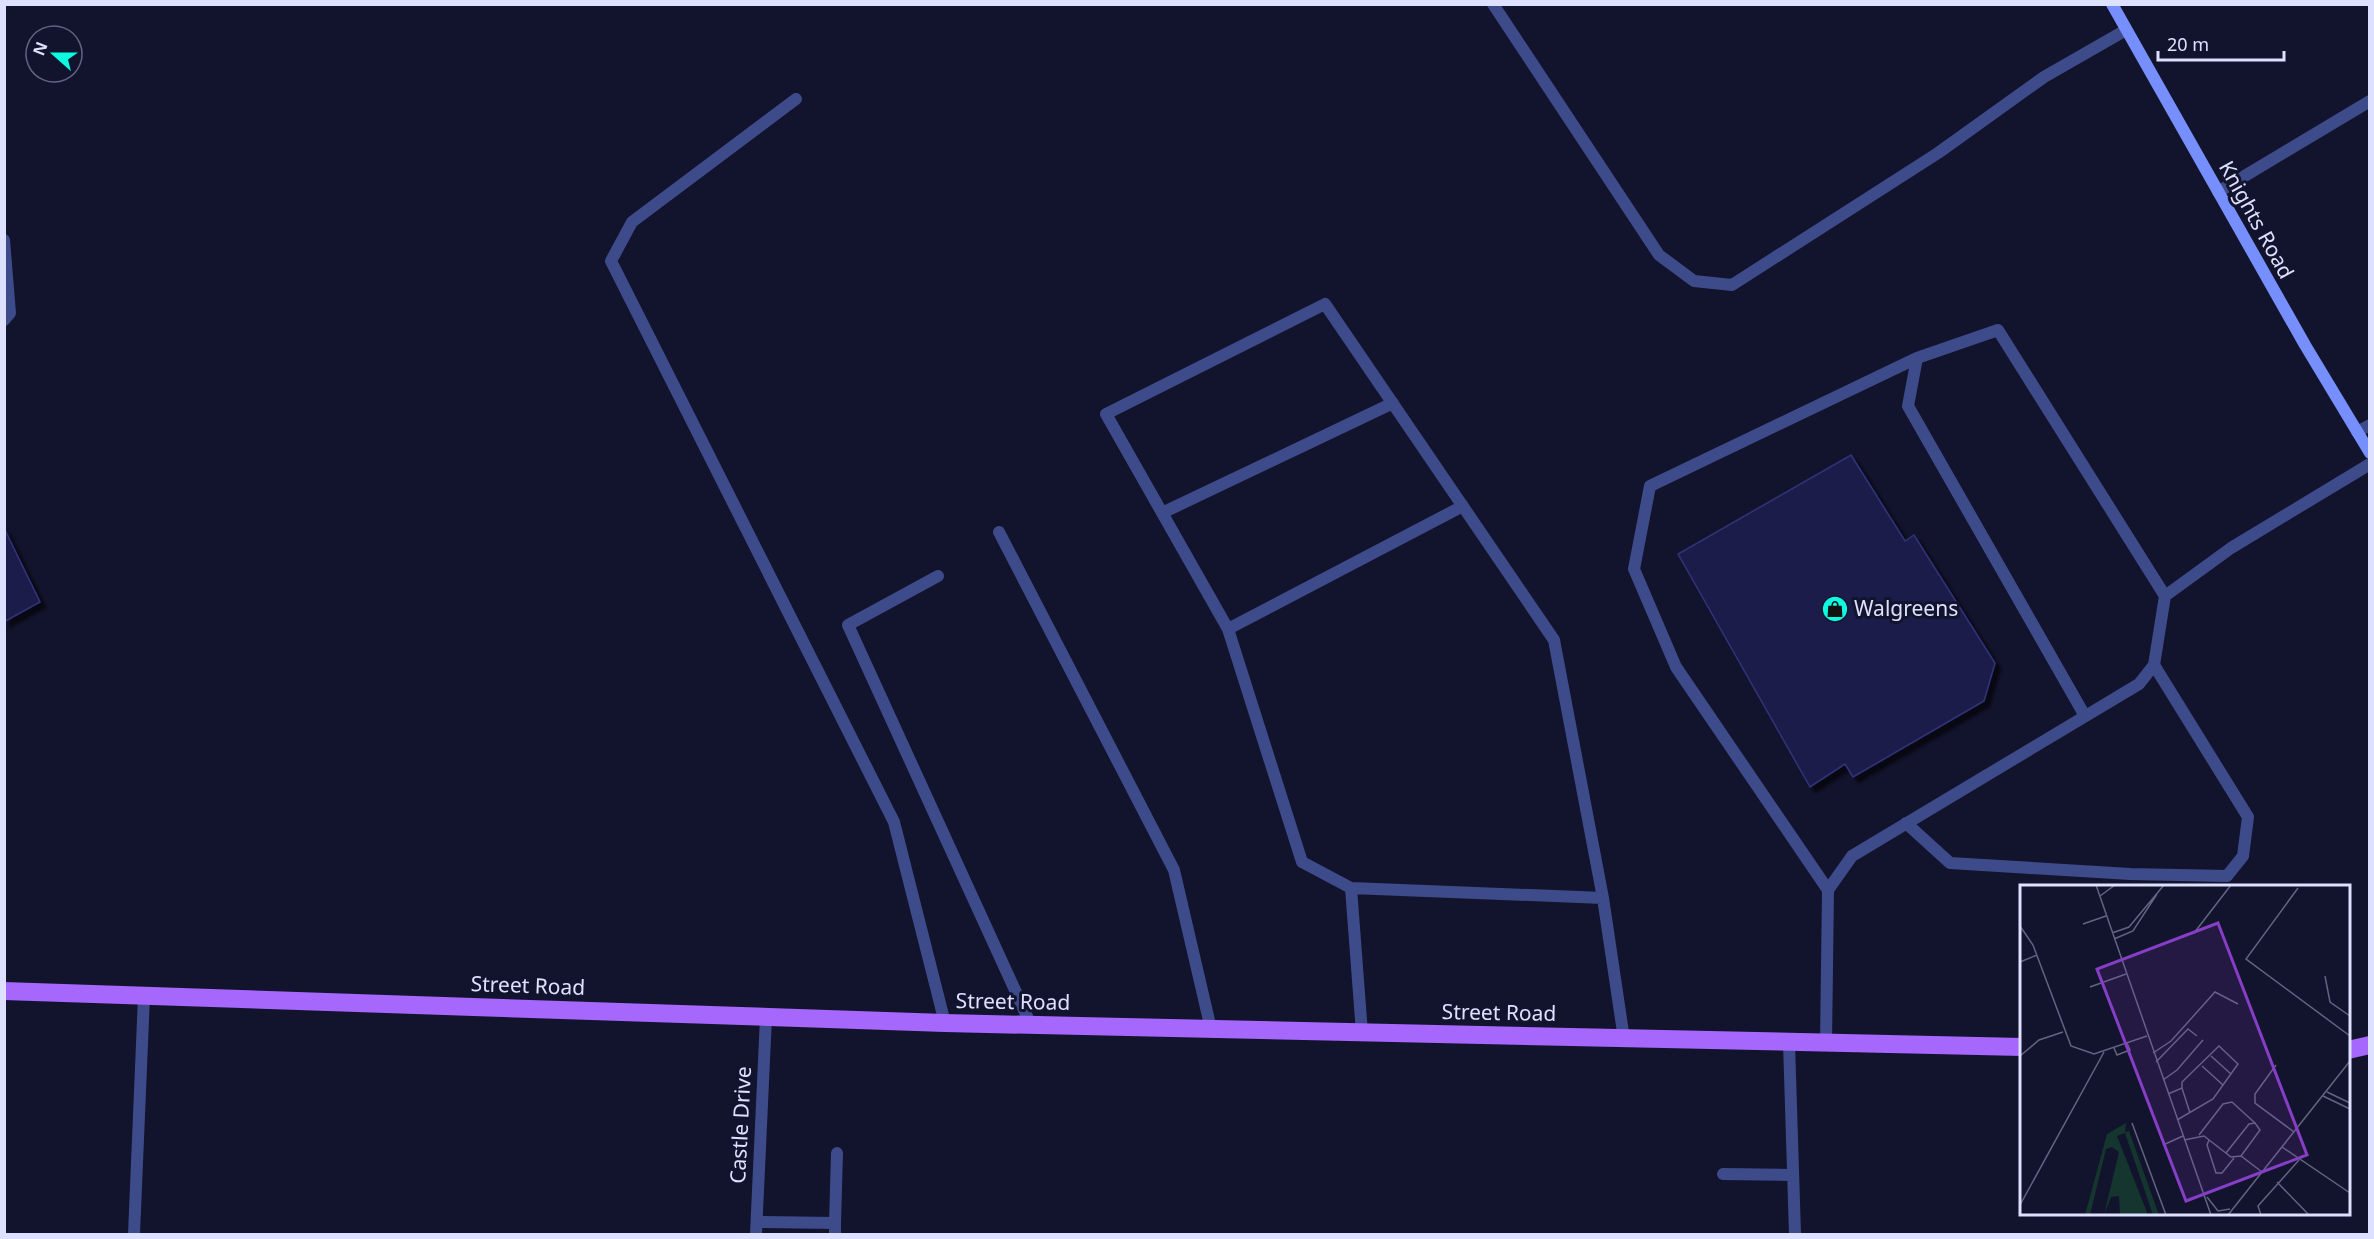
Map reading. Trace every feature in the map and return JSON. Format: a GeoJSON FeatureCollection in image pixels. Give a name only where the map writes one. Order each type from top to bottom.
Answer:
{"type":"FeatureCollection","features":[{"type":"Feature","properties":{"kind":"main road","name":"Knights Road"},"geometry":{"type":"LineString","coordinates":[[2112,4],[2305,345],[2370,453]]}},
{"type":"Feature","properties":{"kind":"main road","name":"Street Road"},"geometry":{"type":"LineString","coordinates":[[4,991],[945,1023],[2020,1047]]}},
{"type":"Feature","properties":{"kind":"main road"},"geometry":{"type":"LineString","coordinates":[[2350,1050],[2370,1045]]}},
{"type":"Feature","properties":{"kind":"main road"},"geometry":{"type":"LineString","coordinates":[[2350,1055],[2370,1056]]}},
{"type":"Feature","properties":{"kind":"street"},"geometry":{"type":"LineString","coordinates":[[1493,4],[1659,255],[1694,281],[1732,285],[1938,153],[2044,77],[2126,30]]}},
{"type":"Feature","properties":{"kind":"street"},"geometry":{"type":"LineString","coordinates":[[796,99],[632,222],[611,261],[894,822],[945,1023]]}},
{"type":"Feature","properties":{"kind":"street"},"geometry":{"type":"LineString","coordinates":[[2218,192],[2370,101]]}},
{"type":"Feature","properties":{"kind":"street"},"geometry":{"type":"LineString","coordinates":[[4,240],[10,313],[4,320]]}},
{"type":"Feature","properties":{"kind":"street"},"geometry":{"type":"LineString","coordinates":[[1603,898],[1351,888],[1302,862],[1228,629],[1106,414],[1325,304],[1554,640],[1603,898],[1624,1039]]}},
{"type":"Feature","properties":{"kind":"street"},"geometry":{"type":"LineString","coordinates":[[1826,1043],[1828,890],[1852,856],[2139,684],[2154,665],[2165,596],[1998,330],[1917,358],[1650,486],[1634,569],[1676,668],[1828,890]]}},
{"type":"Feature","properties":{"kind":"street"},"geometry":{"type":"LineString","coordinates":[[1917,358],[1908,406],[2085,717]]}},
{"type":"Feature","properties":{"kind":"street"},"geometry":{"type":"LineString","coordinates":[[1162,513],[1393,403]]}},
{"type":"Feature","properties":{"kind":"street"},"geometry":{"type":"LineString","coordinates":[[2357,432],[2370,424]]}},
{"type":"Feature","properties":{"kind":"street"},"geometry":{"type":"LineString","coordinates":[[2165,596],[2231,548],[2370,464]]}},
{"type":"Feature","properties":{"kind":"street"},"geometry":{"type":"LineString","coordinates":[[1228,629],[1463,506]]}},
{"type":"Feature","properties":{"kind":"street"},"geometry":{"type":"LineString","coordinates":[[999,532],[1174,870],[1211,1029]]}},
{"type":"Feature","properties":{"kind":"street"},"geometry":{"type":"LineString","coordinates":[[938,576],[848,625],[1031,1025]]}},
{"type":"Feature","properties":{"kind":"street"},"geometry":{"type":"LineString","coordinates":[[1906,823],[1950,863],[2130,874],[2227,876],[2243,856],[2248,817],[2154,665]]}},
{"type":"Feature","properties":{"kind":"street"},"geometry":{"type":"LineString","coordinates":[[1351,888],[1362,1033]]}},
{"type":"Feature","properties":{"kind":"street"},"geometry":{"type":"LineString","coordinates":[[134,1234],[144,996]]}},
{"type":"Feature","properties":{"kind":"street","name":"Castle Drive"},"geometry":{"type":"LineString","coordinates":[[756,1228],[765,1017]]}},
{"type":"Feature","properties":{"kind":"street"},"geometry":{"type":"LineString","coordinates":[[1789,1043],[1795,1234]]}},
{"type":"Feature","properties":{"kind":"street"},"geometry":{"type":"LineString","coordinates":[[756,1228],[835,1229],[837,1153]]}},
{"type":"Feature","properties":{"kind":"street"},"geometry":{"type":"LineString","coordinates":[[1723,1174],[1793,1175]]}},
{"type":"Feature","properties":{"kind":"building","name":"Walgreens"},"geometry":{"type":"Polygon","coordinates":[[[1851,455],[1905,541],[1914,535],[1995,663],[1984,701],[1853,777],[1845,764],[1810,787],[1678,554],[1851,455]]]}},
{"type":"Feature","properties":{"kind":"building"},"geometry":{"type":"Polygon","coordinates":[[[4,528],[40,602],[4,622],[4,528]]]}},
{"type":"Feature","properties":{"kind":"place","name":"Walgreens"},"geometry":{"type":"Point","coordinates":[1835,609]}}]}
